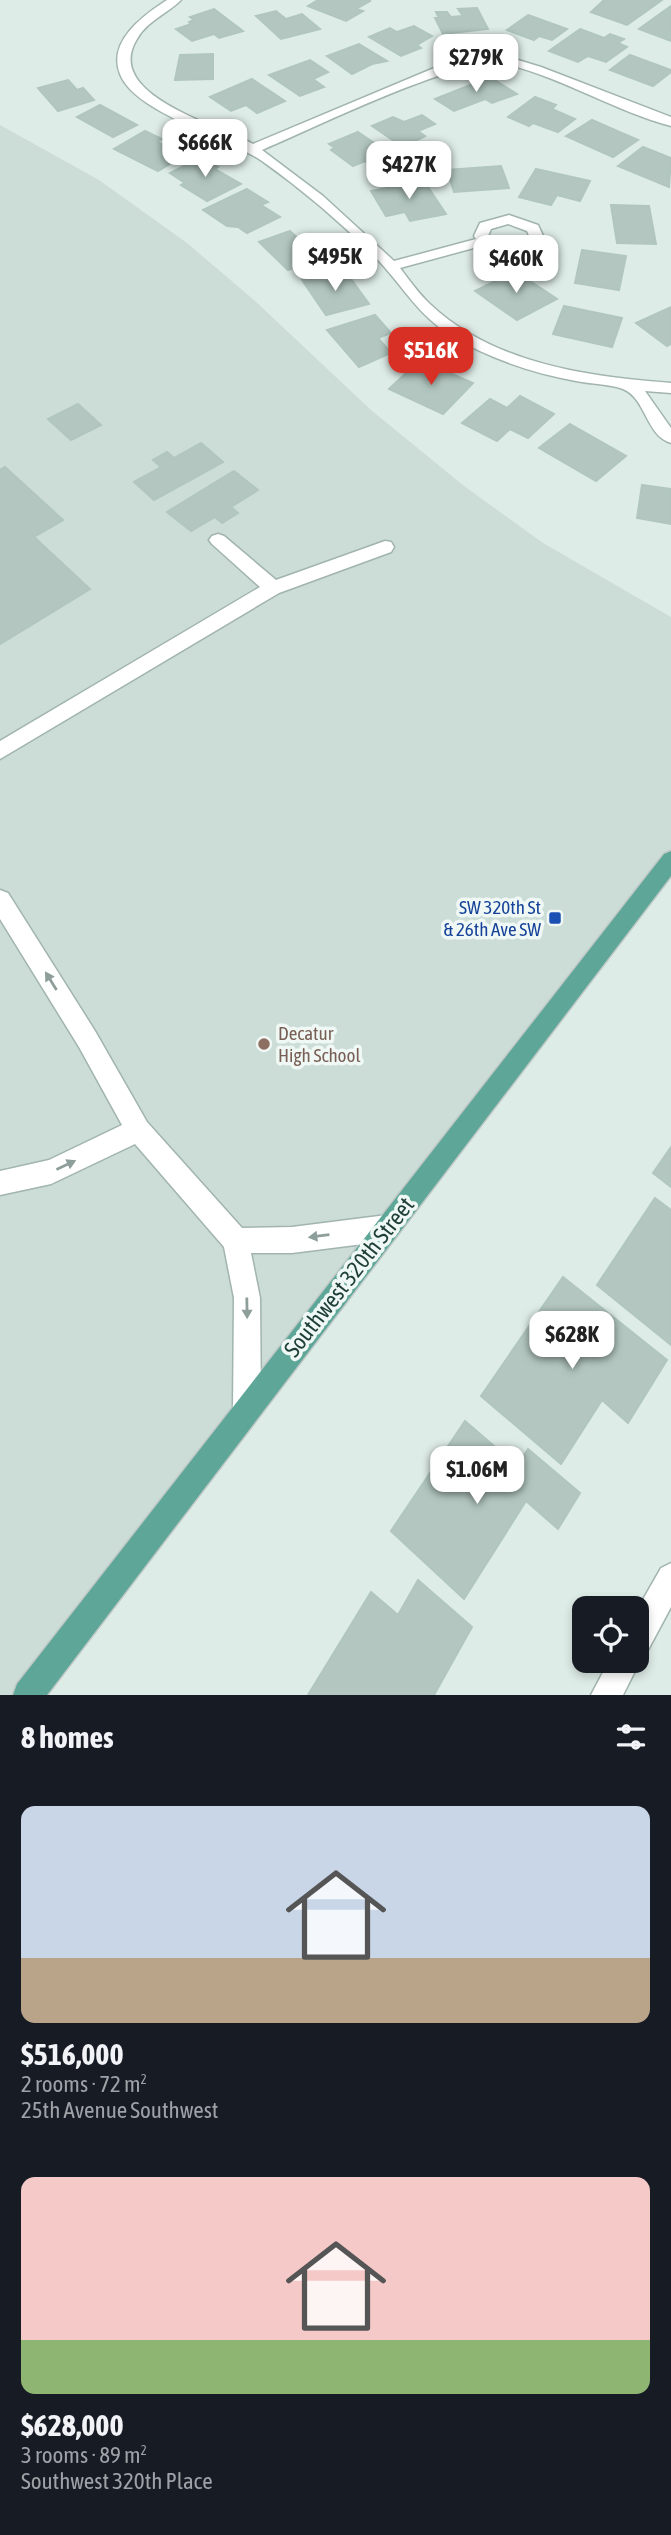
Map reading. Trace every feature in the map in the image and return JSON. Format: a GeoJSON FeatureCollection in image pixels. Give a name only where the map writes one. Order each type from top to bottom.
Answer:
{"type":"FeatureCollection","features":[{"type":"Feature","properties":{"kind":"main road","name":"Southwest 320th Street"},"geometry":{"type":"LineString","coordinates":[[28,1695],[671,860]]}},
{"type":"Feature","properties":{"kind":"street"},"geometry":{"type":"LineString","coordinates":[[175,0],[141,25],[130,39],[123,62],[131,84],[153,102],[252,149],[323,201],[391,266],[430,313],[484,346],[541,368],[630,386],[671,388]]}},
{"type":"Feature","properties":{"kind":"street"},"geometry":{"type":"LineString","coordinates":[[252,149],[443,69],[495,58],[537,70],[671,122]]}},
{"type":"Feature","properties":{"kind":"street"},"geometry":{"type":"LineString","coordinates":[[391,266],[483,242]]}},
{"type":"Feature","properties":{"kind":"street"},"geometry":{"type":"LineString","coordinates":[[630,386],[644,396],[659,426],[671,437]]}},
{"type":"Feature","properties":{"kind":"street"},"geometry":{"type":"LineString","coordinates":[[218,540],[273,588]]}},
{"type":"Feature","properties":{"kind":"street"},"geometry":{"type":"LineString","coordinates":[[0,751],[273,588],[385,547]]}},
{"type":"Feature","properties":{"kind":"street"},"geometry":{"type":"LineString","coordinates":[[0,900],[87,1039],[138,1130],[236,1241],[247,1298],[247,1409]]}},
{"type":"Feature","properties":{"kind":"street"},"geometry":{"type":"LineString","coordinates":[[0,1183],[51,1172],[138,1130]]}},
{"type":"Feature","properties":{"kind":"street"},"geometry":{"type":"LineString","coordinates":[[236,1241],[292,1240],[387,1228]]}},
{"type":"Feature","properties":{"kind":"street"},"geometry":{"type":"LineString","coordinates":[[649,1617],[671,1578]]}},
{"type":"Feature","properties":{"kind":"street"},"geometry":{"type":"LineString","coordinates":[[606,1695],[618,1673]]}},
{"type":"Feature","properties":{"kind":"shaded area","name":"Decatur High School"},"geometry":{"type":"Polygon","coordinates":[[[0,125],[99,180],[187,243],[254,300],[371,410],[464,486],[543,543],[671,617],[671,860],[28,1695],[0,1695],[0,125]]]}},
{"type":"Feature","properties":{"kind":"building"},"geometry":{"type":"Polygon","coordinates":[[[318,0],[370,1],[356,9],[363,11],[346,21],[308,6],[318,0]]]}},
{"type":"Feature","properties":{"kind":"building"},"geometry":{"type":"Polygon","coordinates":[[[604,0],[662,0],[627,25],[591,12],[604,0]]]}},
{"type":"Feature","properties":{"kind":"building"},"geometry":{"type":"Polygon","coordinates":[[[671,6],[671,41],[639,29],[671,6]]]}},
{"type":"Feature","properties":{"kind":"building"},"geometry":{"type":"Polygon","coordinates":[[[477,8],[488,29],[443,34],[435,18],[439,18],[436,12],[447,12],[451,17],[463,16],[458,9],[477,8]]]}},
{"type":"Feature","properties":{"kind":"building"},"geometry":{"type":"Polygon","coordinates":[[[214,9],[243,31],[219,38],[214,34],[192,41],[176,29],[191,24],[189,22],[194,20],[190,17],[214,9]]]}},
{"type":"Feature","properties":{"kind":"building"},"geometry":{"type":"Polygon","coordinates":[[[276,11],[286,19],[302,14],[320,29],[281,39],[256,16],[276,11]]]}},
{"type":"Feature","properties":{"kind":"building"},"geometry":{"type":"Polygon","coordinates":[[[528,15],[567,29],[552,40],[539,36],[534,40],[507,30],[528,15]]]}},
{"type":"Feature","properties":{"kind":"building"},"geometry":{"type":"Polygon","coordinates":[[[414,26],[432,36],[417,45],[421,48],[401,56],[369,37],[390,28],[397,32],[414,26]]]}},
{"type":"Feature","properties":{"kind":"building"},"geometry":{"type":"Polygon","coordinates":[[[580,29],[604,38],[610,34],[624,39],[618,43],[627,47],[606,62],[588,56],[578,62],[549,51],[580,29]]]}},
{"type":"Feature","properties":{"kind":"building"},"geometry":{"type":"Polygon","coordinates":[[[359,44],[387,61],[372,64],[352,74],[327,56],[359,44]]]}},
{"type":"Feature","properties":{"kind":"building"},"geometry":{"type":"Polygon","coordinates":[[[213,54],[213,79],[175,80],[180,55],[213,54]]]}},
{"type":"Feature","properties":{"kind":"building"},"geometry":{"type":"Polygon","coordinates":[[[630,55],[671,72],[653,86],[610,70],[630,55]]]}},
{"type":"Feature","properties":{"kind":"building"},"geometry":{"type":"Polygon","coordinates":[[[310,60],[328,72],[313,79],[324,87],[300,96],[269,75],[310,60]]]}},
{"type":"Feature","properties":{"kind":"building"},"geometry":{"type":"Polygon","coordinates":[[[490,77],[517,94],[492,103],[485,99],[454,111],[435,99],[490,77]]]}},
{"type":"Feature","properties":{"kind":"building"},"geometry":{"type":"Polygon","coordinates":[[[252,79],[285,101],[257,113],[246,105],[231,111],[210,97],[252,79]]]}},
{"type":"Feature","properties":{"kind":"building"},"geometry":{"type":"Polygon","coordinates":[[[68,80],[77,90],[83,88],[94,100],[58,111],[38,88],[68,80]]]}},
{"type":"Feature","properties":{"kind":"building"},"geometry":{"type":"Polygon","coordinates":[[[535,97],[556,105],[552,109],[575,119],[558,132],[533,123],[529,126],[508,117],[535,97]]]}},
{"type":"Feature","properties":{"kind":"building"},"geometry":{"type":"Polygon","coordinates":[[[100,105],[137,125],[113,137],[77,117],[100,105]]]}},
{"type":"Feature","properties":{"kind":"building"},"geometry":{"type":"Polygon","coordinates":[[[422,115],[435,124],[418,131],[425,136],[403,147],[372,126],[393,117],[404,122],[422,115]]]}},
{"type":"Feature","properties":{"kind":"building"},"geometry":{"type":"Polygon","coordinates":[[[592,120],[638,140],[613,157],[566,136],[592,120]]]}},
{"type":"Feature","properties":{"kind":"building"},"geometry":{"type":"Polygon","coordinates":[[[145,131],[162,139],[157,142],[184,155],[158,171],[114,149],[145,131]]]}},
{"type":"Feature","properties":{"kind":"building"},"geometry":{"type":"Polygon","coordinates":[[[358,132],[392,155],[371,165],[365,161],[353,166],[331,150],[335,148],[329,144],[358,132]]]}},
{"type":"Feature","properties":{"kind":"building"},"geometry":{"type":"Polygon","coordinates":[[[643,147],[671,158],[669,187],[618,166],[643,147]]]}},
{"type":"Feature","properties":{"kind":"building"},"geometry":{"type":"Polygon","coordinates":[[[202,157],[218,167],[215,169],[241,184],[207,201],[181,185],[185,183],[170,173],[202,157]]]}},
{"type":"Feature","properties":{"kind":"building"},"geometry":{"type":"Polygon","coordinates":[[[501,166],[509,188],[454,192],[447,170],[501,166]]]}},
{"type":"Feature","properties":{"kind":"building"},"geometry":{"type":"Polygon","coordinates":[[[536,169],[590,181],[580,201],[557,195],[551,205],[519,197],[536,169]]]}},
{"type":"Feature","properties":{"kind":"building"},"geometry":{"type":"Polygon","coordinates":[[[424,181],[446,214],[410,221],[405,212],[386,216],[371,191],[424,181]]]}},
{"type":"Feature","properties":{"kind":"building"},"geometry":{"type":"Polygon","coordinates":[[[247,189],[268,202],[261,205],[280,217],[247,233],[238,227],[227,226],[203,210],[247,189]]]}},
{"type":"Feature","properties":{"kind":"building"},"geometry":{"type":"Polygon","coordinates":[[[611,205],[649,206],[656,244],[617,243],[611,205]]]}},
{"type":"Feature","properties":{"kind":"building"},"geometry":{"type":"Polygon","coordinates":[[[290,231],[301,241],[316,235],[335,252],[288,270],[259,242],[290,231]]]}},
{"type":"Feature","properties":{"kind":"building"},"geometry":{"type":"Polygon","coordinates":[[[582,250],[626,256],[619,290],[575,283],[582,250]]]}},
{"type":"Feature","properties":{"kind":"building"},"geometry":{"type":"Polygon","coordinates":[[[340,271],[346,280],[351,279],[369,304],[326,315],[302,280],[340,271]]]}},
{"type":"Feature","properties":{"kind":"building"},"geometry":{"type":"Polygon","coordinates":[[[515,271],[557,299],[517,320],[475,291],[515,271]]]}},
{"type":"Feature","properties":{"kind":"building"},"geometry":{"type":"Polygon","coordinates":[[[564,306],[622,318],[612,347],[553,334],[564,306]]]}},
{"type":"Feature","properties":{"kind":"building"},"geometry":{"type":"Polygon","coordinates":[[[671,307],[671,344],[667,346],[636,323],[671,307]]]}},
{"type":"Feature","properties":{"kind":"building"},"geometry":{"type":"Polygon","coordinates":[[[375,315],[391,333],[378,338],[391,353],[359,367],[327,330],[375,315]]]}},
{"type":"Feature","properties":{"kind":"building"},"geometry":{"type":"Polygon","coordinates":[[[420,360],[473,383],[443,414],[389,389],[420,360]]]}},
{"type":"Feature","properties":{"kind":"building"},"geometry":{"type":"Polygon","coordinates":[[[520,396],[554,414],[528,438],[510,429],[497,441],[462,423],[490,399],[507,408],[520,396]]]}},
{"type":"Feature","properties":{"kind":"building"},"geometry":{"type":"Polygon","coordinates":[[[78,404],[101,425],[71,440],[48,419],[78,404]]]}},
{"type":"Feature","properties":{"kind":"building"},"geometry":{"type":"Polygon","coordinates":[[[570,424],[626,456],[596,481],[539,448],[570,424]]]}},
{"type":"Feature","properties":{"kind":"building"},"geometry":{"type":"Polygon","coordinates":[[[201,443],[223,462],[154,500],[134,482],[161,467],[153,460],[167,452],[174,458],[201,443]]]}},
{"type":"Feature","properties":{"kind":"building"},"geometry":{"type":"Polygon","coordinates":[[[5,467],[63,520],[34,537],[90,589],[0,644],[0,470],[5,467]]]}},
{"type":"Feature","properties":{"kind":"building"},"geometry":{"type":"Polygon","coordinates":[[[234,471],[258,490],[231,507],[238,513],[222,523],[215,517],[191,531],[167,512],[234,471]]]}},
{"type":"Feature","properties":{"kind":"building"},"geometry":{"type":"Polygon","coordinates":[[[642,485],[671,489],[671,524],[637,518],[642,485]]]}},
{"type":"Feature","properties":{"kind":"building"},"geometry":{"type":"Polygon","coordinates":[[[671,1147],[671,1187],[653,1173],[671,1147]]]}},
{"type":"Feature","properties":{"kind":"building"},"geometry":{"type":"Polygon","coordinates":[[[655,1198],[671,1210],[671,1345],[597,1285],[655,1198]]]}},
{"type":"Feature","properties":{"kind":"building"},"geometry":{"type":"Polygon","coordinates":[[[563,1277],[667,1360],[628,1423],[602,1400],[561,1464],[481,1396],[563,1277]]]}},
{"type":"Feature","properties":{"kind":"building"},"geometry":{"type":"Polygon","coordinates":[[[465,1421],[517,1466],[528,1449],[580,1493],[558,1529],[526,1501],[464,1599],[391,1531],[465,1421]]]}},
{"type":"Feature","properties":{"kind":"building"},"geometry":{"type":"Polygon","coordinates":[[[418,1580],[472,1627],[434,1695],[308,1695],[371,1592],[398,1615],[418,1580]]]}},
{"type":"Feature","properties":{"kind":"place","name":"SW 320th St & 26th Ave SW"},"geometry":{"type":"Point","coordinates":[555,918]}},
{"type":"Feature","properties":{"kind":"place","name":"Decatur High School"},"geometry":{"type":"Point","coordinates":[264,1044]}}]}
